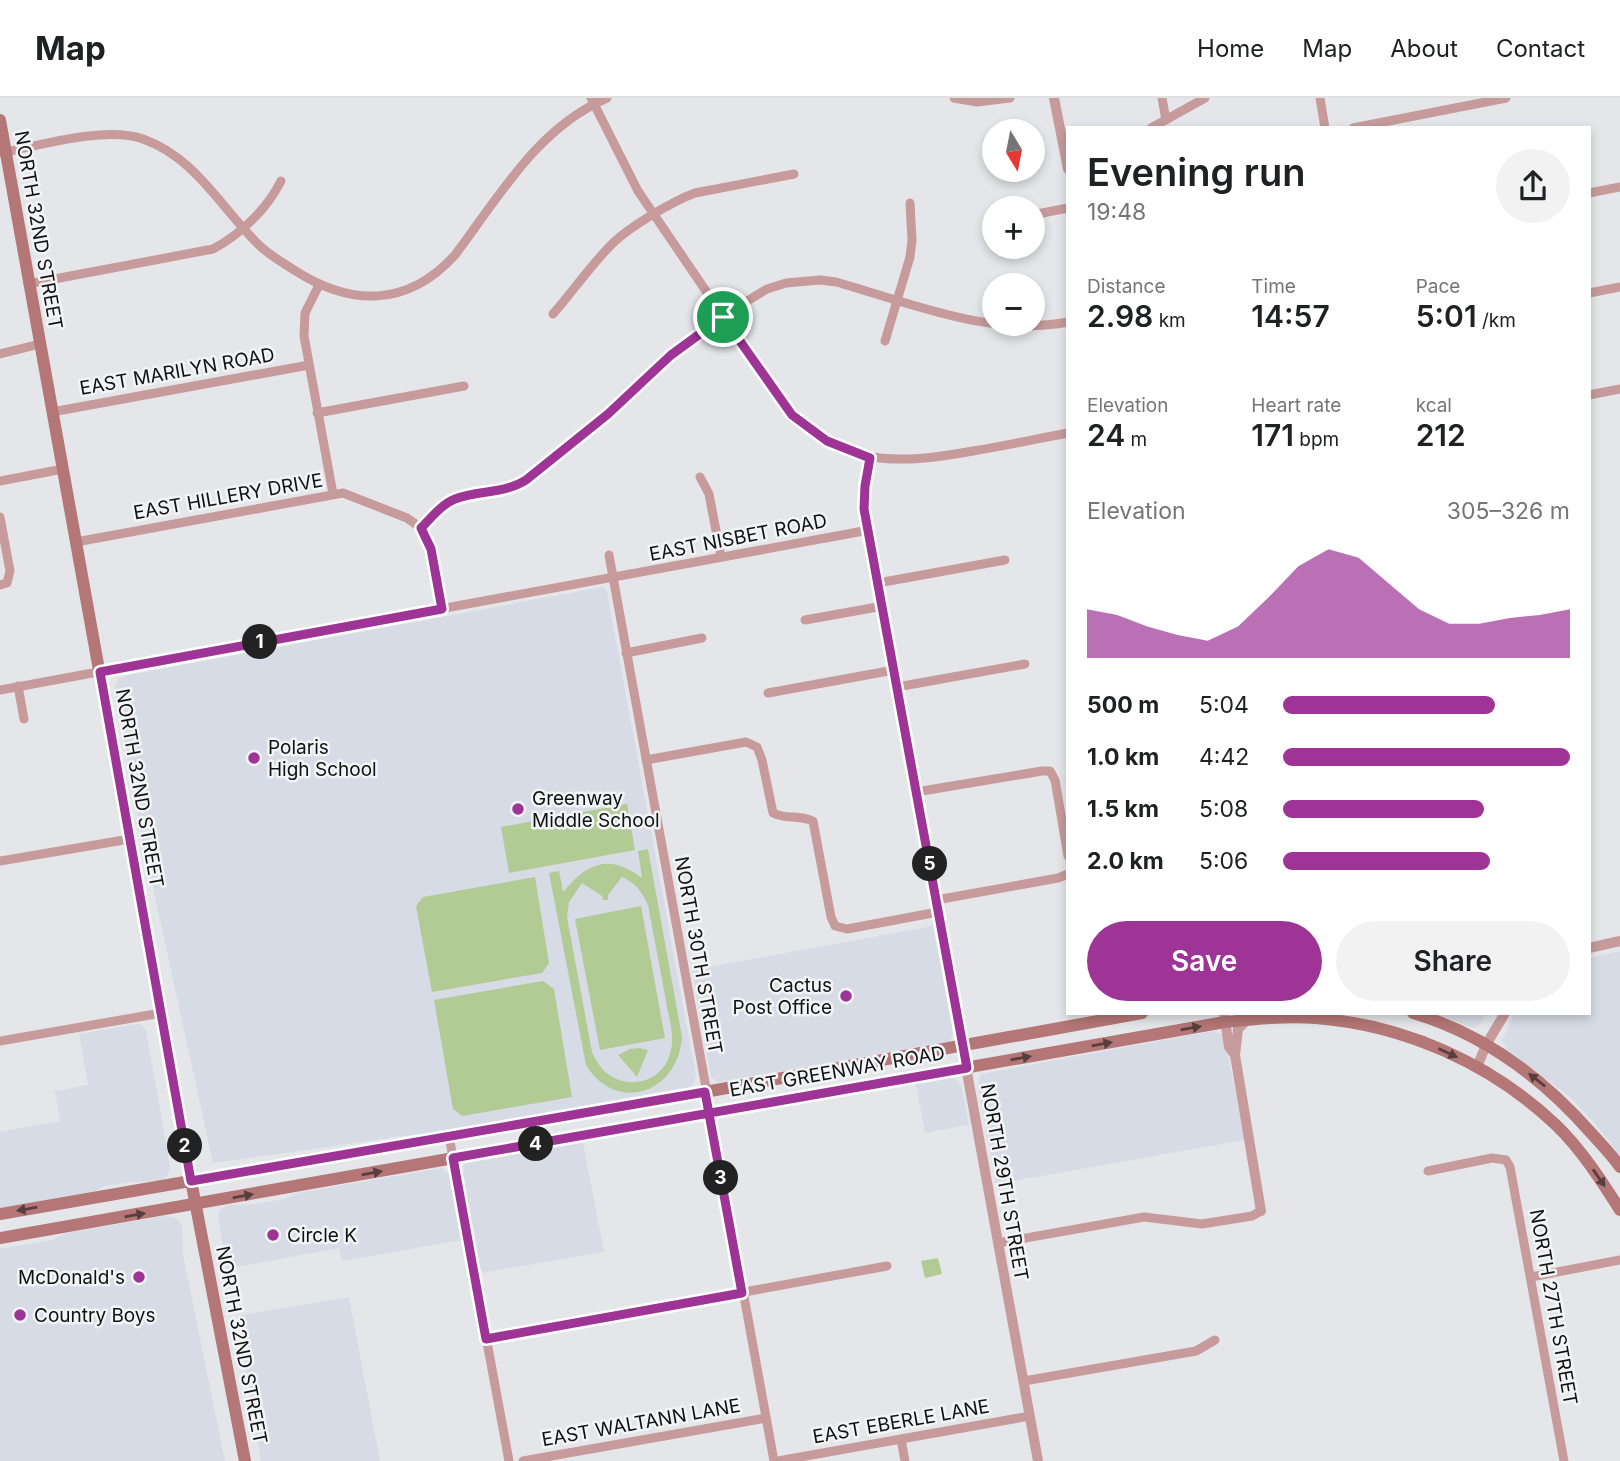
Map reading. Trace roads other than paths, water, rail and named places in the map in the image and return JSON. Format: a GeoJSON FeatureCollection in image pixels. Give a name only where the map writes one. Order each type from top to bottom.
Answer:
{"type":"FeatureCollection","features":[{"type":"Feature","properties":{"kind":"main road","name":"NORTH 32ND STREET"},"geometry":{"type":"LineString","coordinates":[[0,120],[3,153],[191,1181],[245,1461]]}},
{"type":"Feature","properties":{"kind":"main road","name":"EAST GREENWAY ROAD"},"geometry":{"type":"LineString","coordinates":[[0,1214],[705,1092],[1129,1015]]}},
{"type":"Feature","properties":{"kind":"main road"},"geometry":{"type":"LineString","coordinates":[[1130,1039],[1135,1015]]}},
{"type":"Feature","properties":{"kind":"main road"},"geometry":{"type":"LineString","coordinates":[[1418,1015],[1486,1045],[1546,1087],[1569,1107],[1620,1167]]}},
{"type":"Feature","properties":{"kind":"main road","name":"EAST GREENWAY ROAD"},"geometry":{"type":"LineString","coordinates":[[0,1238],[1130,1039],[1224,1018],[1247,1020],[1275,1017],[1359,1019],[1414,1038],[1477,1067],[1556,1125],[1576,1147],[1620,1210]]}},
{"type":"Feature","properties":{"kind":"main road"},"geometry":{"type":"LineString","coordinates":[[1576,1147],[1593,1135]]}},
{"type":"Feature","properties":{"kind":"main road"},"geometry":{"type":"LineString","coordinates":[[335,1156],[339,1179]]}},
{"type":"Feature","properties":{"kind":"main road"},"geometry":{"type":"LineString","coordinates":[[54,1205],[55,1228]]}},
{"type":"Feature","properties":{"kind":"street"},"geometry":{"type":"LineString","coordinates":[[3,153],[101,135],[141,138],[162,147],[184,162],[270,255],[319,285],[342,293],[370,297],[397,293],[421,284],[439,271],[455,255],[542,142],[593,101],[607,98]]}},
{"type":"Feature","properties":{"kind":"street"},"geometry":{"type":"LineString","coordinates":[[954,98],[977,102],[1010,98]]}},
{"type":"Feature","properties":{"kind":"street"},"geometry":{"type":"LineString","coordinates":[[1054,98],[1066,153]]}},
{"type":"Feature","properties":{"kind":"street"},"geometry":{"type":"LineString","coordinates":[[1162,98],[1166,120]]}},
{"type":"Feature","properties":{"kind":"street"},"geometry":{"type":"LineString","coordinates":[[1155,126],[1205,98]]}},
{"type":"Feature","properties":{"kind":"street"},"geometry":{"type":"LineString","coordinates":[[1320,98],[1325,126]]}},
{"type":"Feature","properties":{"kind":"street"},"geometry":{"type":"LineString","coordinates":[[1363,126],[1506,98]]}},
{"type":"Feature","properties":{"kind":"street"},"geometry":{"type":"LineString","coordinates":[[593,101],[638,191],[723,317],[792,415],[827,441],[870,458],[904,461],[931,459],[1066,433]]}},
{"type":"Feature","properties":{"kind":"street"},"geometry":{"type":"LineString","coordinates":[[553,314],[615,241],[683,197],[794,174]]}},
{"type":"Feature","properties":{"kind":"street"},"geometry":{"type":"LineString","coordinates":[[28,284],[204,251],[220,245],[270,202],[281,181]]}},
{"type":"Feature","properties":{"kind":"street"},"geometry":{"type":"LineString","coordinates":[[1591,193],[1620,187]]}},
{"type":"Feature","properties":{"kind":"street"},"geometry":{"type":"LineString","coordinates":[[885,341],[910,257],[911,203]]}},
{"type":"Feature","properties":{"kind":"street"},"geometry":{"type":"LineString","coordinates":[[1045,212],[1066,208]]}},
{"type":"Feature","properties":{"kind":"street"},"geometry":{"type":"LineString","coordinates":[[442,609],[431,549],[421,528],[454,499],[511,488],[526,480],[608,414],[671,355],[767,289],[799,281],[836,282],[989,325],[1025,328],[1066,322]]}},
{"type":"Feature","properties":{"kind":"street"},"geometry":{"type":"LineString","coordinates":[[319,285],[305,313],[303,324],[333,494]]}},
{"type":"Feature","properties":{"kind":"street"},"geometry":{"type":"LineString","coordinates":[[1591,293],[1620,287]]}},
{"type":"Feature","properties":{"kind":"street"},"geometry":{"type":"LineString","coordinates":[[0,354],[40,344]]}},
{"type":"Feature","properties":{"kind":"street","name":"EAST MARILYN ROAD"},"geometry":{"type":"LineString","coordinates":[[52,412],[309,365]]}},
{"type":"Feature","properties":{"kind":"street"},"geometry":{"type":"LineString","coordinates":[[317,413],[464,386]]}},
{"type":"Feature","properties":{"kind":"street"},"geometry":{"type":"LineString","coordinates":[[1591,395],[1620,389]]}},
{"type":"Feature","properties":{"kind":"street","name":"NORTH 29TH STREET"},"geometry":{"type":"LineString","coordinates":[[870,458],[864,497],[869,530],[1038,1461]]}},
{"type":"Feature","properties":{"kind":"street"},"geometry":{"type":"LineString","coordinates":[[0,481],[62,469]]}},
{"type":"Feature","properties":{"kind":"street"},"geometry":{"type":"LineString","coordinates":[[700,477],[709,494],[721,557]]}},
{"type":"Feature","properties":{"kind":"street","name":"EAST HILLERY DRIVE"},"geometry":{"type":"LineString","coordinates":[[76,542],[333,494],[353,495],[407,518],[421,528]]}},
{"type":"Feature","properties":{"kind":"street"},"geometry":{"type":"LineString","coordinates":[[0,517],[10,571],[4,584]]}},
{"type":"Feature","properties":{"kind":"street","name":"EAST NISBET ROAD"},"geometry":{"type":"LineString","coordinates":[[0,690],[869,530]]}},
{"type":"Feature","properties":{"kind":"street"},"geometry":{"type":"LineString","coordinates":[[609,555],[613,578]]}},
{"type":"Feature","properties":{"kind":"street"},"geometry":{"type":"LineString","coordinates":[[878,583],[1005,560]]}},
{"type":"Feature","properties":{"kind":"street","name":"NORTH 30TH STREET"},"geometry":{"type":"LineString","coordinates":[[613,578],[742,1293],[776,1461]]}},
{"type":"Feature","properties":{"kind":"street"},"geometry":{"type":"LineString","coordinates":[[805,620],[883,606]]}},
{"type":"Feature","properties":{"kind":"street"},"geometry":{"type":"LineString","coordinates":[[626,653],[702,638]]}},
{"type":"Feature","properties":{"kind":"street"},"geometry":{"type":"LineString","coordinates":[[897,687],[1025,664]]}},
{"type":"Feature","properties":{"kind":"street"},"geometry":{"type":"LineString","coordinates":[[768,693],[894,670]]}},
{"type":"Feature","properties":{"kind":"street"},"geometry":{"type":"LineString","coordinates":[[18,687],[24,719]]}},
{"type":"Feature","properties":{"kind":"street"},"geometry":{"type":"LineString","coordinates":[[646,760],[746,742],[757,747],[773,813],[781,817],[801,816],[813,821],[835,926],[847,929],[938,912]]}},
{"type":"Feature","properties":{"kind":"street"},"geometry":{"type":"LineString","coordinates":[[916,792],[1050,771],[1055,780],[1066,844]]}},
{"type":"Feature","properties":{"kind":"street"},"geometry":{"type":"LineString","coordinates":[[0,862],[130,839]]}},
{"type":"Feature","properties":{"kind":"street"},"geometry":{"type":"LineString","coordinates":[[936,900],[1066,875]]}},
{"type":"Feature","properties":{"kind":"street"},"geometry":{"type":"LineString","coordinates":[[1591,948],[1620,941]]}},
{"type":"Feature","properties":{"kind":"street"},"geometry":{"type":"LineString","coordinates":[[0,1041],[161,1013]]}},
{"type":"Feature","properties":{"kind":"street"},"geometry":{"type":"LineString","coordinates":[[1477,1067],[1504,1015]]}},
{"type":"Feature","properties":{"kind":"street"},"geometry":{"type":"LineString","coordinates":[[1224,1018],[1229,1047],[1235,1055]]}},
{"type":"Feature","properties":{"kind":"street"},"geometry":{"type":"LineString","coordinates":[[998,1243],[1144,1217],[1202,1224],[1252,1216],[1261,1211],[1235,1055],[1238,1029],[1247,1020]]}},
{"type":"Feature","properties":{"kind":"street"},"geometry":{"type":"LineString","coordinates":[[449,1136],[509,1461]]}},
{"type":"Feature","properties":{"kind":"street","name":"NORTH 27TH STREET"},"geometry":{"type":"LineString","coordinates":[[1428,1171],[1492,1158],[1506,1160],[1510,1167],[1564,1461]]}},
{"type":"Feature","properties":{"kind":"street"},"geometry":{"type":"LineString","coordinates":[[1531,1277],[1620,1260]]}},
{"type":"Feature","properties":{"kind":"street"},"geometry":{"type":"LineString","coordinates":[[486,1339],[887,1266]]}},
{"type":"Feature","properties":{"kind":"street"},"geometry":{"type":"LineString","coordinates":[[1024,1381],[1196,1351],[1215,1340]]}},
{"type":"Feature","properties":{"kind":"street","name":"EAST EBERLE LANE"},"geometry":{"type":"LineString","coordinates":[[776,1461],[1030,1416]]}},
{"type":"Feature","properties":{"kind":"street","name":"EAST WALTANN LANE"},"geometry":{"type":"LineString","coordinates":[[523,1461],[766,1418]]}},
{"type":"Feature","properties":{"kind":"street"},"geometry":{"type":"LineString","coordinates":[[901,1439],[905,1461]]}},
{"type":"Feature","properties":{"kind":"place","name":"Polaris High School"},"geometry":{"type":"Point","coordinates":[254,758]}},
{"type":"Feature","properties":{"kind":"place","name":"Greenway Middle School"},"geometry":{"type":"Point","coordinates":[518,809]}},
{"type":"Feature","properties":{"kind":"place","name":"Cactus Post Office"},"geometry":{"type":"Point","coordinates":[846,996]}},
{"type":"Feature","properties":{"kind":"place","name":"Circle K"},"geometry":{"type":"Point","coordinates":[273,1235]}},
{"type":"Feature","properties":{"kind":"place","name":"McDonald's"},"geometry":{"type":"Point","coordinates":[139,1277]}},
{"type":"Feature","properties":{"kind":"place","name":"Country Boys"},"geometry":{"type":"Point","coordinates":[20,1315]}}]}
